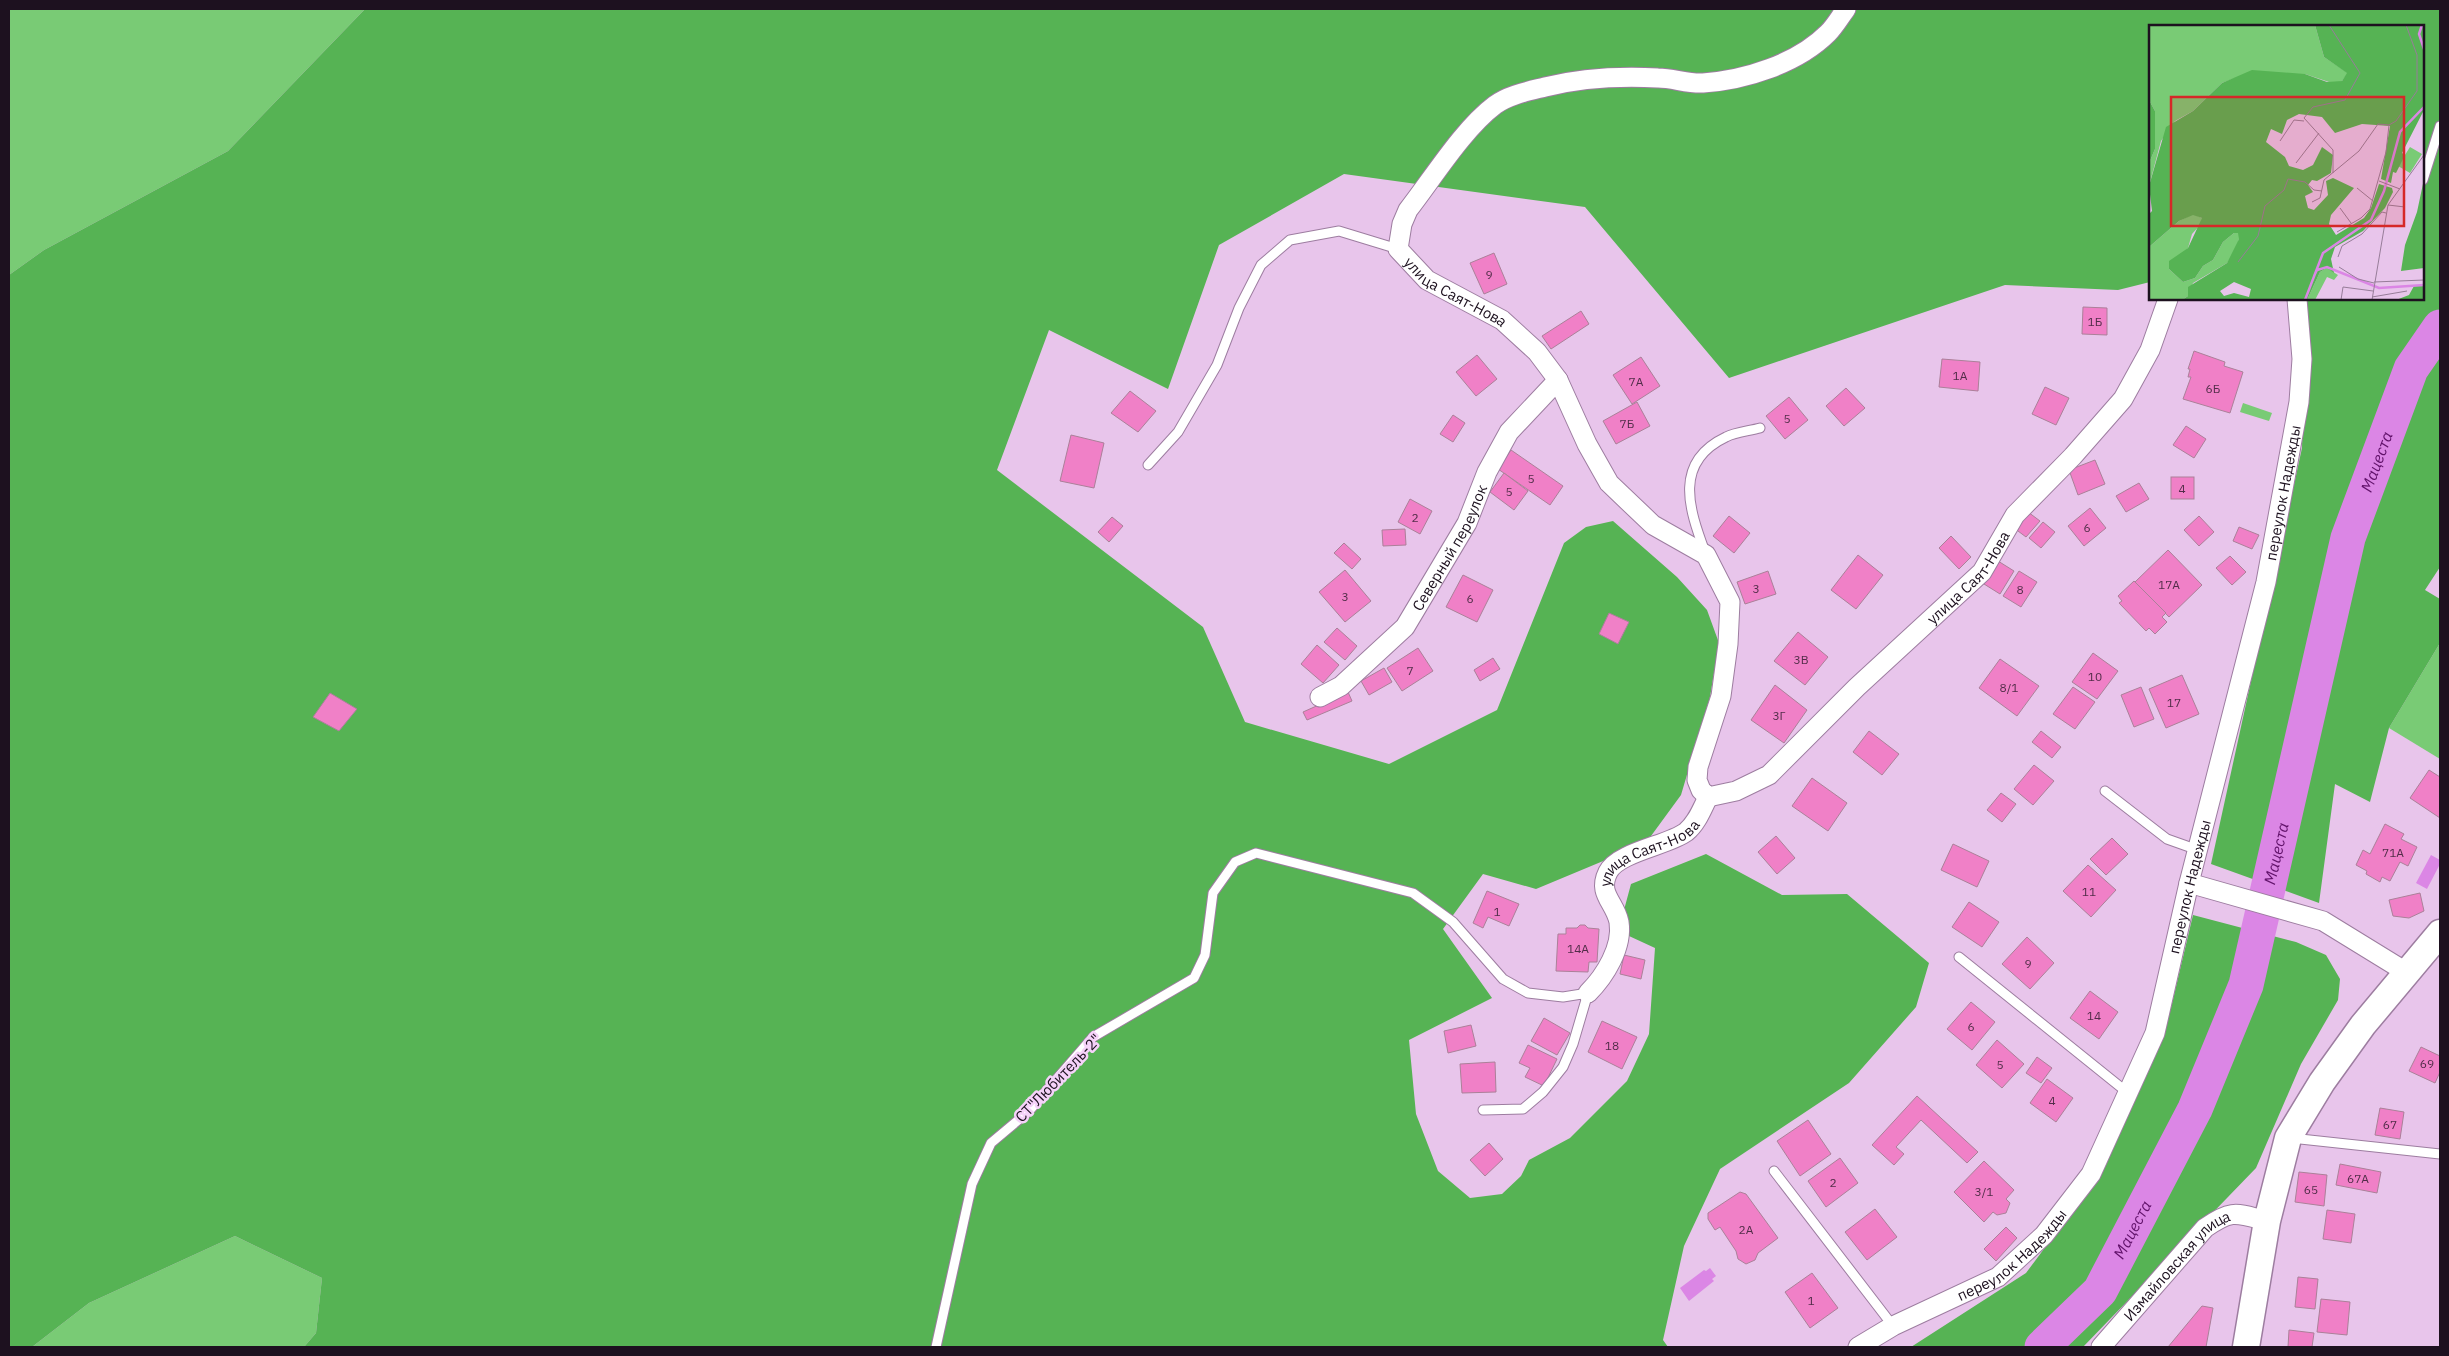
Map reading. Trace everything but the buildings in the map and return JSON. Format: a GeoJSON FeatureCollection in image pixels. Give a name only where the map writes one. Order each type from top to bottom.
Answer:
{"type":"FeatureCollection","features":[{"type":"Feature","properties":{"kind":"street","name":"улица Саят-Нова"},"geometry":{"type":"LineString","coordinates":[[1708,797],[1701,790],[1697,780],[1698,767],[1721,696],[1728,644],[1730,602],[1706,555],[1653,525],[1609,483],[1587,444],[1558,380],[1537,352],[1502,320],[1426,280],[1398,249],[1402,224],[1408,210],[1473,126],[1496,104],[1524,93],[1569,81],[1613,78],[1658,78],[1702,83],[1742,77],[1774,66],[1805,50],[1828,33],[1846,9]]}},
{"type":"Feature","properties":{"kind":"street","name":"улица Саят-Нова"},"geometry":{"type":"LineString","coordinates":[[1708,797],[1736,791],[1769,775],[1857,687],[1982,572],[2015,515],[2073,456],[2123,399],[2150,350],[2168,300]]}},
{"type":"Feature","properties":{"kind":"street","name":"переулок Надежды"},"geometry":{"type":"LineString","coordinates":[[1858,1347],[1893,1326],[1998,1277],[2044,1236],[2091,1174],[2155,1033],[2189,882],[2266,582],[2299,402],[2302,360],[2297,300]]}},
{"type":"Feature","properties":{"kind":"street","name":"Северный переулок"},"geometry":{"type":"LineString","coordinates":[[1320,697],[1341,686],[1405,627],[1467,523],[1487,472],[1510,432],[1558,380]]}},
{"type":"Feature","properties":{"kind":"street","name":"улица Саят-Нова"},"geometry":{"type":"LineString","coordinates":[[1588,993],[1601,980],[1620,939],[1619,920],[1604,891],[1605,878],[1610,869],[1641,851],[1684,833],[1695,823],[1708,797]]}},
{"type":"Feature","properties":{"kind":"street"},"geometry":{"type":"LineString","coordinates":[[2189,882],[2323,921],[2406,972]]}},
{"type":"Feature","properties":{"kind":"street"},"geometry":{"type":"LineString","coordinates":[[2246,1347],[2267,1221],[2288,1138],[2327,1075],[2363,1025],[2440,933]]}},
{"type":"Feature","properties":{"kind":"street","name":"Измайловская улица"},"geometry":{"type":"LineString","coordinates":[[2101,1347],[2206,1228],[2224,1215],[2239,1214],[2267,1221]]}},
{"type":"Feature","properties":{"kind":"lane"},"geometry":{"type":"LineString","coordinates":[[2424,177],[2440,126]]}},
{"type":"Feature","properties":{"kind":"lane"},"geometry":{"type":"LineString","coordinates":[[1148,465],[1178,432],[1217,365],[1239,308],[1261,265],[1290,240],[1339,231],[1398,249]]}},
{"type":"Feature","properties":{"kind":"lane"},"geometry":{"type":"LineString","coordinates":[[1706,555],[1691,509],[1688,481],[1697,461],[1726,436],[1760,428]]}},
{"type":"Feature","properties":{"kind":"lane"},"geometry":{"type":"LineString","coordinates":[[2106,791],[2167,839],[2198,850]]}},
{"type":"Feature","properties":{"kind":"lane","name":"СТ\"Любитель-2\""},"geometry":{"type":"LineString","coordinates":[[936,1347],[972,1184],[991,1143],[1029,1111],[1093,1036],[1194,978],[1205,954],[1213,893],[1235,862],[1256,853],[1413,893],[1453,922],[1503,979],[1511,984],[1528,993],[1562,997],[1588,993]]}},
{"type":"Feature","properties":{"kind":"lane"},"geometry":{"type":"LineString","coordinates":[[1959,957],[2128,1093]]}},
{"type":"Feature","properties":{"kind":"lane"},"geometry":{"type":"LineString","coordinates":[[1483,1110],[1523,1109],[1543,1092],[1563,1067],[1573,1044],[1588,993]]}},
{"type":"Feature","properties":{"kind":"lane"},"geometry":{"type":"LineString","coordinates":[[2288,1138],[2440,1154]]}},
{"type":"Feature","properties":{"kind":"lane"},"geometry":{"type":"LineString","coordinates":[[1774,1170],[1893,1326]]}},
{"type":"Feature","properties":{"kind":"green space"},"geometry":{"type":"Polygon","coordinates":[[[9,9],[365,9],[228,151],[44,250],[9,275],[9,9]]]}},
{"type":"Feature","properties":{"kind":"green space"},"geometry":{"type":"Polygon","coordinates":[[[365,9],[2440,9],[2440,567],[2425,590],[2440,599],[2440,643],[2389,728],[2370,802],[2335,784],[2319,903],[2211,864],[2302,448],[2305,302],[2302,300],[2424,300],[2424,25],[2149,25],[2149,282],[2118,290],[2005,285],[1729,378],[1585,207],[1344,174],[1219,245],[1168,389],[1049,330],[997,470],[1203,627],[1245,722],[1389,764],[1497,710],[1564,543],[1586,527],[1613,521],[1677,577],[1707,610],[1719,643],[1710,697],[1681,795],[1651,836],[1608,859],[1536,889],[1483,874],[1443,929],[1492,998],[1409,1040],[1416,1114],[1438,1171],[1470,1198],[1502,1194],[1521,1176],[1529,1160],[1570,1138],[1627,1081],[1649,1034],[1655,948],[1629,936],[1624,910],[1631,884],[1706,854],[1782,895],[1847,894],[1929,963],[1916,1007],[1849,1083],[1720,1169],[1684,1246],[1663,1340],[1668,1347],[304,1347],[316,1333],[322,1278],[235,1236],[89,1303],[32,1347],[9,1347],[9,275],[44,250],[228,151],[365,9]]]}},
{"type":"Feature","properties":{"kind":"green space"},"geometry":{"type":"Polygon","coordinates":[[[2243,403],[2272,413],[2269,421],[2240,412],[2243,403]]]}},
{"type":"Feature","properties":{"kind":"green space"},"geometry":{"type":"Polygon","coordinates":[[[2440,643],[2440,759],[2389,728],[2440,643]]]}},
{"type":"Feature","properties":{"kind":"green space"},"geometry":{"type":"Polygon","coordinates":[[[2193,915],[2296,942],[2326,955],[2340,979],[2338,1000],[2301,1064],[2256,1168],[2083,1347],[1911,1347],[2026,1273],[2105,1167],[2165,1033],[2193,915]]]}},
{"type":"Feature","properties":{"kind":"green space"},"geometry":{"type":"Polygon","coordinates":[[[235,1236],[322,1278],[316,1333],[304,1347],[32,1347],[89,1303],[235,1236]]]}},
{"type":"Feature","properties":{"kind":"shaded area"},"geometry":{"type":"Polygon","coordinates":[[[2431,855],[2440,860],[2440,864],[2427,889],[2416,883],[2431,855]]]}},
{"type":"Feature","properties":{"kind":"shaded area"},"geometry":{"type":"Polygon","coordinates":[[[1710,1268],[1716,1276],[1712,1279],[1714,1281],[1689,1301],[1680,1288],[1704,1270],[1706,1271],[1710,1268]]]}},
{"type":"Feature","properties":{"kind":"waterway","name":"Мацеста"},"geometry":{"type":"LineString","coordinates":[[2042,1347],[2100,1291],[2195,1109],[2246,985],[2348,538],[2411,369],[2440,327]]}}]}
